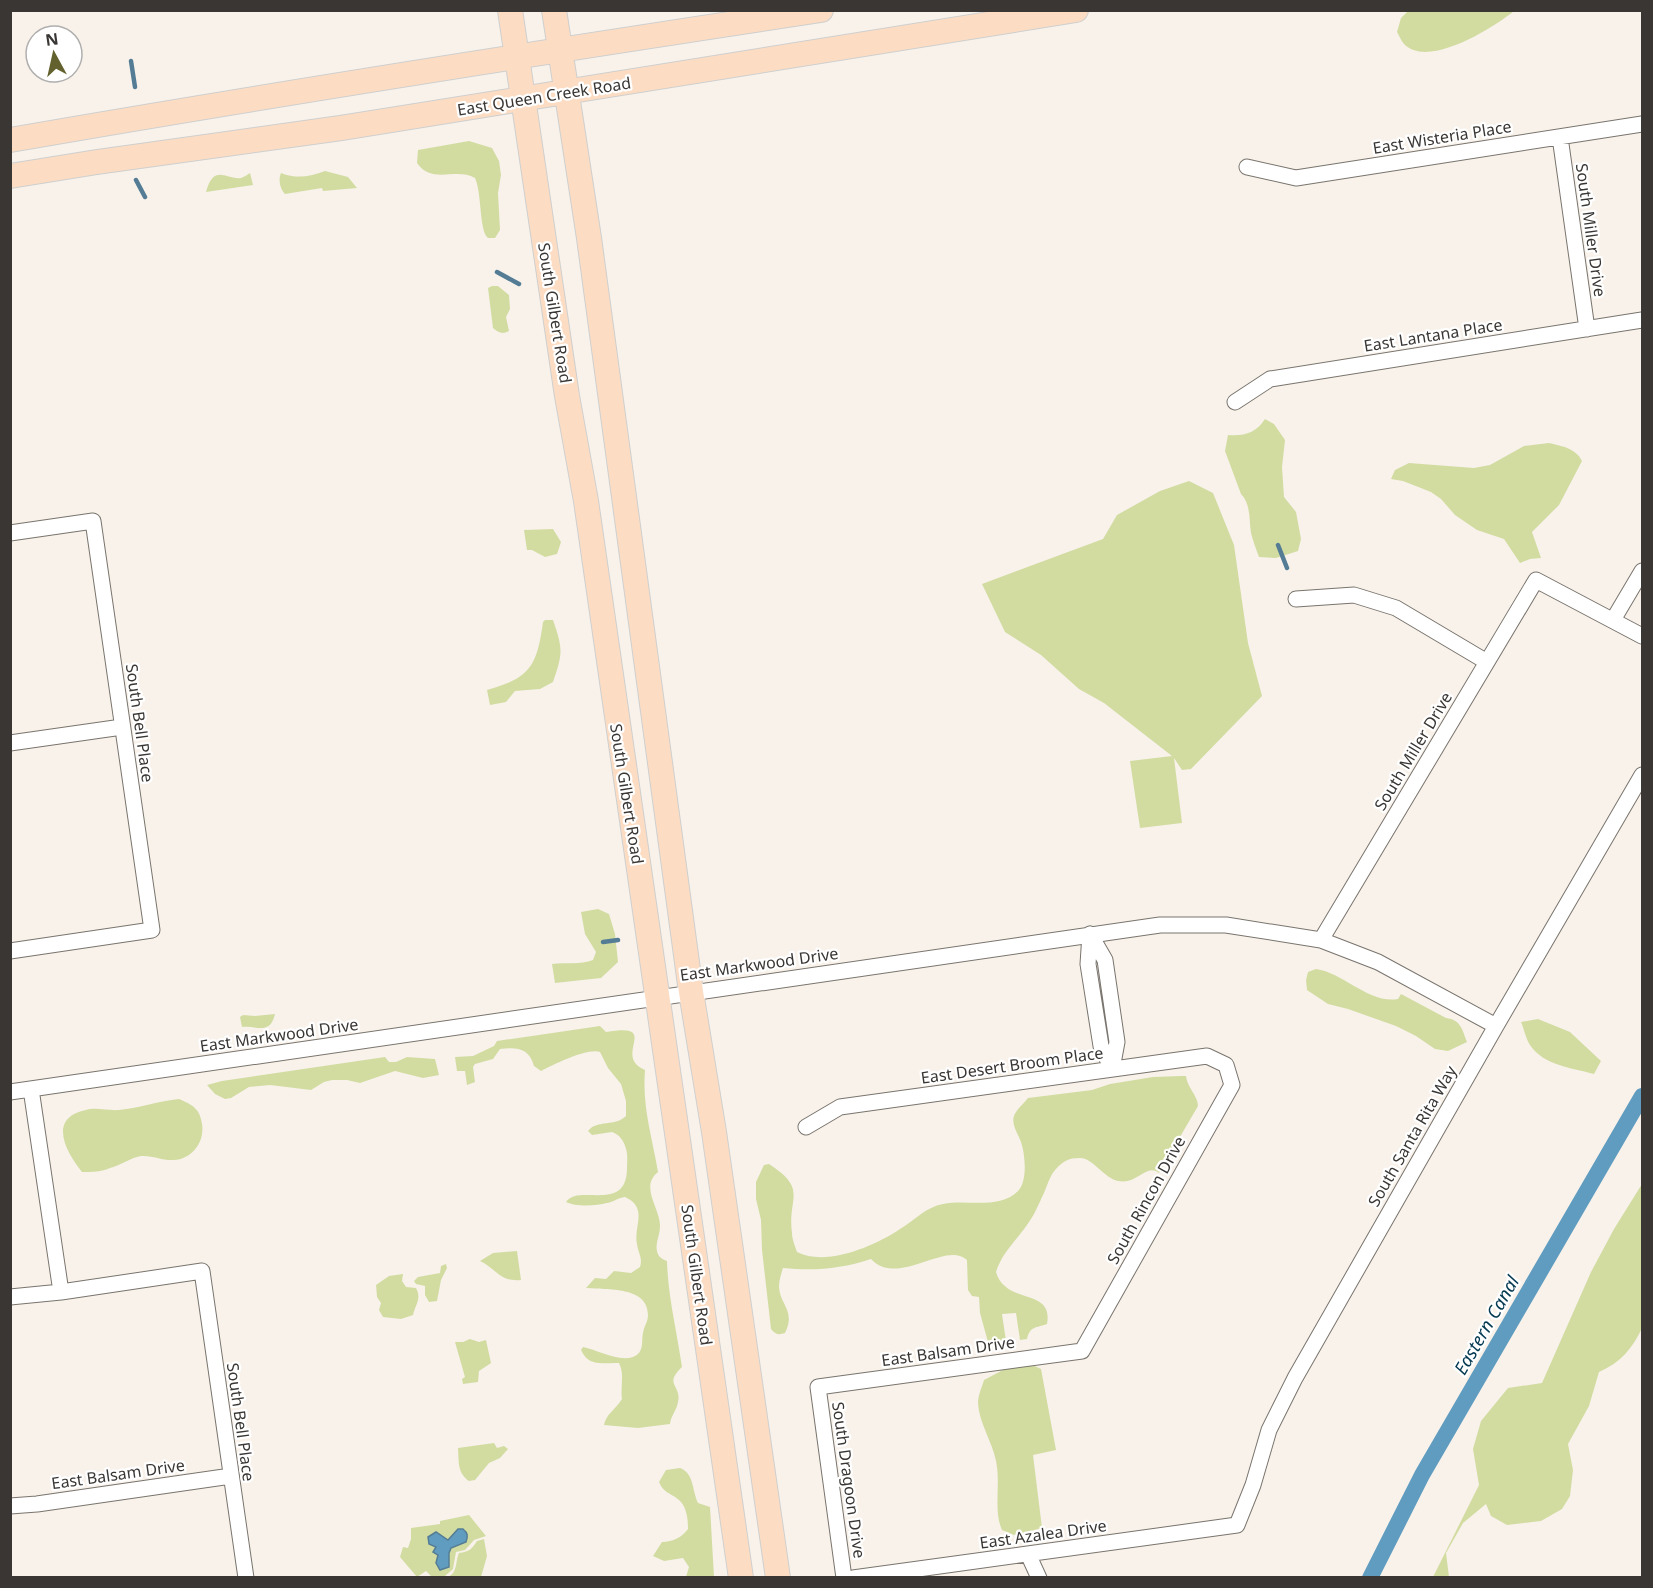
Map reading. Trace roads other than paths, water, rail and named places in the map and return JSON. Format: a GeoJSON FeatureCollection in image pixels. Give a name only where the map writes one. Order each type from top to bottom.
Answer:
{"type":"FeatureCollection","features":[{"type":"Feature","properties":{"kind":"main road","name":"South Gilbert Road"},"geometry":{"type":"LineString","coordinates":[[510,10],[566,386],[586,501],[741,1578]]}},
{"type":"Feature","properties":{"kind":"main road"},"geometry":{"type":"LineString","coordinates":[[554,10],[692,992],[778,1578]]}},
{"type":"Feature","properties":{"kind":"main road"},"geometry":{"type":"LineString","coordinates":[[10,140],[560,49],[821,10]]}},
{"type":"Feature","properties":{"kind":"main road","name":"East Queen Creek Road"},"geometry":{"type":"LineString","coordinates":[[10,176],[341,128],[1076,10]]}},
{"type":"Feature","properties":{"kind":"main road"},"geometry":{"type":"LineString","coordinates":[[91,126],[97,162]]}},
{"type":"Feature","properties":{"kind":"street","name":"East Wisteria Place"},"geometry":{"type":"LineString","coordinates":[[1247,167],[1296,178],[1642,124]]}},
{"type":"Feature","properties":{"kind":"street","name":"South Miller Drive"},"geometry":{"type":"LineString","coordinates":[[1560,137],[1587,329]]}},
{"type":"Feature","properties":{"kind":"street","name":"East Lantana Place"},"geometry":{"type":"LineString","coordinates":[[1235,402],[1270,380],[1642,320]]}},
{"type":"Feature","properties":{"kind":"street","name":"South Bell Place"},"geometry":{"type":"LineString","coordinates":[[10,533],[93,521],[152,930],[10,951]]}},
{"type":"Feature","properties":{"kind":"street"},"geometry":{"type":"LineString","coordinates":[[1642,571],[1613,620],[1642,636]]}},
{"type":"Feature","properties":{"kind":"street","name":"South Miller Drive"},"geometry":{"type":"LineString","coordinates":[[1321,940],[1536,580],[1613,620]]}},
{"type":"Feature","properties":{"kind":"street"},"geometry":{"type":"LineString","coordinates":[[1296,599],[1354,595],[1396,608],[1487,662]]}},
{"type":"Feature","properties":{"kind":"street"},"geometry":{"type":"LineString","coordinates":[[10,743],[122,727]]}},
{"type":"Feature","properties":{"kind":"street","name":"South Santa Rita Way"},"geometry":{"type":"LineString","coordinates":[[1237,1525],[1253,1485],[1269,1430],[1295,1378],[1642,775]]}},
{"type":"Feature","properties":{"kind":"street","name":"East Markwood Drive"},"geometry":{"type":"LineString","coordinates":[[10,1092],[1160,925],[1226,925],[1321,940],[1378,962],[1496,1026]]}},
{"type":"Feature","properties":{"kind":"street"},"geometry":{"type":"LineString","coordinates":[[1090,934],[1088,964],[1101,1046],[1112,1069]]}},
{"type":"Feature","properties":{"kind":"street","name":"East Desert Broom Place"},"geometry":{"type":"LineString","coordinates":[[806,1127],[840,1107],[1207,1056],[1226,1065]]}},
{"type":"Feature","properties":{"kind":"street","name":"South Rincon Drive"},"geometry":{"type":"LineString","coordinates":[[1082,1351],[1232,1085],[1226,1065]]}},
{"type":"Feature","properties":{"kind":"street"},"geometry":{"type":"LineString","coordinates":[[10,1297],[61,1292],[31,1089]]}},
{"type":"Feature","properties":{"kind":"street","name":"South Bell Place"},"geometry":{"type":"LineString","coordinates":[[61,1292],[202,1271],[246,1578]]}},
{"type":"Feature","properties":{"kind":"street","name":"East Balsam Drive"},"geometry":{"type":"LineString","coordinates":[[818,1387],[1082,1351]]}},
{"type":"Feature","properties":{"kind":"street","name":"South Dragoon Drive"},"geometry":{"type":"LineString","coordinates":[[818,1387],[844,1578]]}},
{"type":"Feature","properties":{"kind":"street","name":"East Balsam Drive"},"geometry":{"type":"LineString","coordinates":[[10,1506],[231,1476]]}},
{"type":"Feature","properties":{"kind":"street","name":"East Azalea Drive"},"geometry":{"type":"LineString","coordinates":[[853,1578],[1237,1525]]}},
{"type":"Feature","properties":{"kind":"street"},"geometry":{"type":"LineString","coordinates":[[1025,1578],[1028,1554]]}},
{"type":"Feature","properties":{"kind":"street"},"geometry":{"type":"LineString","coordinates":[[1028,1554],[1039,1578]]}},
{"type":"Feature","properties":{"kind":"water"},"geometry":{"type":"Polygon","coordinates":[[[458,1529],[466,1532],[466,1542],[451,1548],[449,1567],[440,1570],[436,1563],[438,1555],[433,1552],[436,1547],[429,1544],[428,1537],[436,1532],[448,1540],[458,1529]]]}},
{"type":"Feature","properties":{"kind":"waterway"},"geometry":{"type":"LineString","coordinates":[[131,61],[135,87]]}},
{"type":"Feature","properties":{"kind":"waterway"},"geometry":{"type":"LineString","coordinates":[[136,180],[145,197]]}},
{"type":"Feature","properties":{"kind":"waterway"},"geometry":{"type":"LineString","coordinates":[[497,272],[519,284]]}},
{"type":"Feature","properties":{"kind":"waterway"},"geometry":{"type":"LineString","coordinates":[[1278,545],[1287,568]]}},
{"type":"Feature","properties":{"kind":"waterway"},"geometry":{"type":"LineString","coordinates":[[603,942],[618,940]]}},
{"type":"Feature","properties":{"kind":"waterway","name":"Eastern Canal"},"geometry":{"type":"LineString","coordinates":[[1370,1578],[1422,1475],[1642,1096]]}}]}
